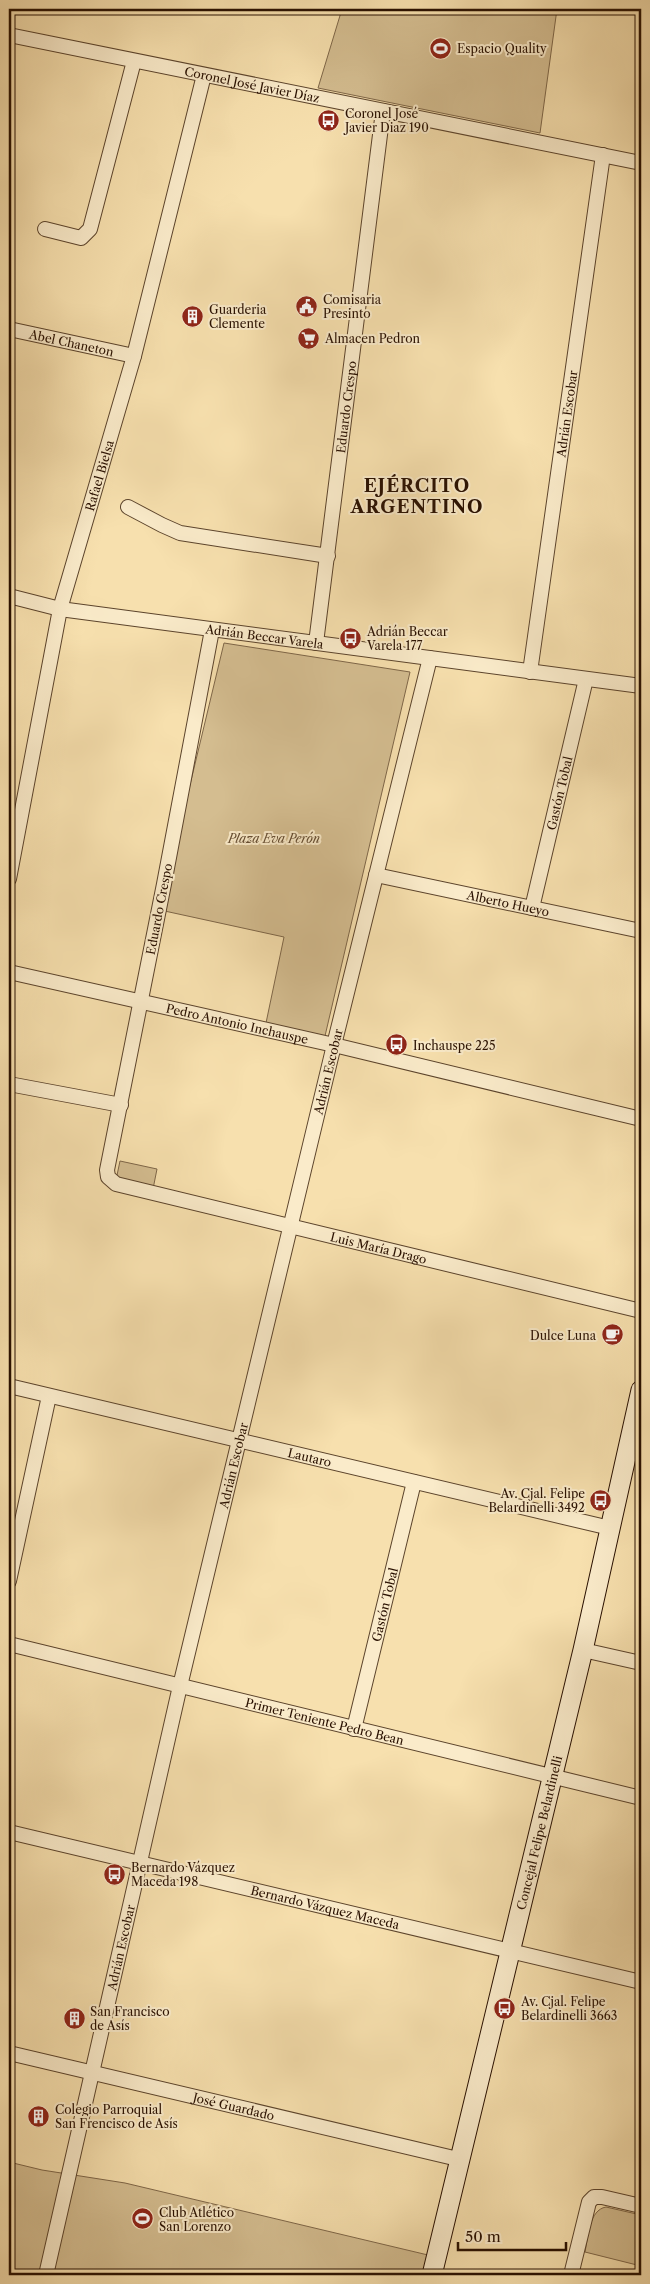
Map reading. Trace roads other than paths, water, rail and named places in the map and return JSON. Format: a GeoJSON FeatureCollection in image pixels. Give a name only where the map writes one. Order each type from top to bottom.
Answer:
{"type":"FeatureCollection","features":[{"type":"Feature","properties":{"kind":"main road","name":"Concejal Felipe Belardinelli"},"geometry":{"type":"LineString","coordinates":[[432,2275],[458,2159],[583,1650],[641,1390]]}},
{"type":"Feature","properties":{"kind":"street","name":"Coronel José Javier Díaz"},"geometry":{"type":"LineString","coordinates":[[9,35],[641,163]]}},
{"type":"Feature","properties":{"kind":"street"},"geometry":{"type":"LineString","coordinates":[[45,229],[81,238],[90,230],[134,61]]}},
{"type":"Feature","properties":{"kind":"street","name":"Rafael Bielsa"},"geometry":{"type":"LineString","coordinates":[[9,878],[12,845],[60,610],[134,356],[204,75]]}},
{"type":"Feature","properties":{"kind":"street","name":"Eduardo Crespo"},"geometry":{"type":"LineString","coordinates":[[316,643],[383,111]]}},
{"type":"Feature","properties":{"kind":"street","name":"Adrián Escobar"},"geometry":{"type":"LineString","coordinates":[[530,672],[603,155]]}},
{"type":"Feature","properties":{"kind":"street","name":"Abel Chaneton"},"geometry":{"type":"LineString","coordinates":[[9,329],[134,356]]}},
{"type":"Feature","properties":{"kind":"street"},"geometry":{"type":"LineString","coordinates":[[128,507],[180,533],[328,556]]}},
{"type":"Feature","properties":{"kind":"street","name":"Adrián Beccar Varela"},"geometry":{"type":"LineString","coordinates":[[9,596],[60,610],[641,686]]}},
{"type":"Feature","properties":{"kind":"street","name":"Eduardo Crespo"},"geometry":{"type":"LineString","coordinates":[[116,1184],[108,1177],[106,1170],[141,1001],[212,630]]}},
{"type":"Feature","properties":{"kind":"street","name":"Adrián Escobar"},"geometry":{"type":"LineString","coordinates":[[46,2275],[180,1686],[334,1045],[430,658]]}},
{"type":"Feature","properties":{"kind":"street","name":"Gastón Tobal"},"geometry":{"type":"LineString","coordinates":[[532,908],[586,679]]}},
{"type":"Feature","properties":{"kind":"street","name":"Alberto Hueyo"},"geometry":{"type":"LineString","coordinates":[[376,875],[641,931]]}},
{"type":"Feature","properties":{"kind":"street","name":"Pedro Antonio Inchauspe"},"geometry":{"type":"LineString","coordinates":[[9,972],[334,1045],[641,1119]]}},
{"type":"Feature","properties":{"kind":"street"},"geometry":{"type":"LineString","coordinates":[[9,1084],[120,1105]]}},
{"type":"Feature","properties":{"kind":"street","name":"Luis María Drago"},"geometry":{"type":"LineString","coordinates":[[116,1184],[641,1311]]}},
{"type":"Feature","properties":{"kind":"street","name":"Lautaro"},"geometry":{"type":"LineString","coordinates":[[9,1386],[610,1528]]}},
{"type":"Feature","properties":{"kind":"street"},"geometry":{"type":"LineString","coordinates":[[9,1581],[49,1396]]}},
{"type":"Feature","properties":{"kind":"street","name":"Gastón Tobal"},"geometry":{"type":"LineString","coordinates":[[354,1729],[414,1482]]}},
{"type":"Feature","properties":{"kind":"street","name":"Primer Teniente Pedro Bean"},"geometry":{"type":"LineString","coordinates":[[9,1644],[641,1798]]}},
{"type":"Feature","properties":{"kind":"street"},"geometry":{"type":"LineString","coordinates":[[583,1650],[641,1663]]}},
{"type":"Feature","properties":{"kind":"street","name":"Bernardo Vázquez Maceda"},"geometry":{"type":"LineString","coordinates":[[9,1832],[510,1949],[641,1982]]}},
{"type":"Feature","properties":{"kind":"street","name":"José Guardado"},"geometry":{"type":"LineString","coordinates":[[9,2053],[458,2159]]}},
{"type":"Feature","properties":{"kind":"street"},"geometry":{"type":"LineString","coordinates":[[571,2275],[589,2202],[594,2198],[602,2197],[641,2206]]}},
{"type":"Feature","properties":{"kind":"place","name":"Espacio Quality"},"geometry":{"type":"Point","coordinates":[441,48]}},
{"type":"Feature","properties":{"kind":"place","name":"Coronel José Javier Diaz 190"},"geometry":{"type":"Point","coordinates":[329,120]}},
{"type":"Feature","properties":{"kind":"place","name":"Comisaria Presinto"},"geometry":{"type":"Point","coordinates":[307,306]}},
{"type":"Feature","properties":{"kind":"place","name":"Guarderia Clemente"},"geometry":{"type":"Point","coordinates":[193,316]}},
{"type":"Feature","properties":{"kind":"place","name":"Almacen Pedron"},"geometry":{"type":"Point","coordinates":[309,338]}},
{"type":"Feature","properties":{"kind":"place","name":"Adrián Beccar Varela 177"},"geometry":{"type":"Point","coordinates":[351,638]}},
{"type":"Feature","properties":{"kind":"place","name":"Inchauspe 225"},"geometry":{"type":"Point","coordinates":[397,1045]}},
{"type":"Feature","properties":{"kind":"place","name":"Dulce Luna"},"geometry":{"type":"Point","coordinates":[612,1335]}},
{"type":"Feature","properties":{"kind":"place","name":"Av. Cjal. Felipe Belardinelli 3492"},"geometry":{"type":"Point","coordinates":[601,1500]}},
{"type":"Feature","properties":{"kind":"place","name":"Bernardo Vázquez Maceda 198"},"geometry":{"type":"Point","coordinates":[115,1874]}},
{"type":"Feature","properties":{"kind":"place","name":"Av. Cjal. Felipe Belardinelli 3663"},"geometry":{"type":"Point","coordinates":[505,2008]}},
{"type":"Feature","properties":{"kind":"place","name":"San Francisco de Asís"},"geometry":{"type":"Point","coordinates":[74,2018]}},
{"type":"Feature","properties":{"kind":"place","name":"Colegio Parroquial San Frencisco de Asís"},"geometry":{"type":"Point","coordinates":[39,2116]}},
{"type":"Feature","properties":{"kind":"place","name":"Club Atlético San Lorenzo"},"geometry":{"type":"Point","coordinates":[143,2219]}},
{"type":"Feature","properties":{"kind":"district","name":"EJÉRCITO ARGENTINO"},"geometry":{"type":"Point","coordinates":[417,496]}},
{"type":"Feature","properties":{"kind":"park label","name":"Plaza Eva Perón"},"geometry":{"type":"Point","coordinates":[274,838]}}]}
